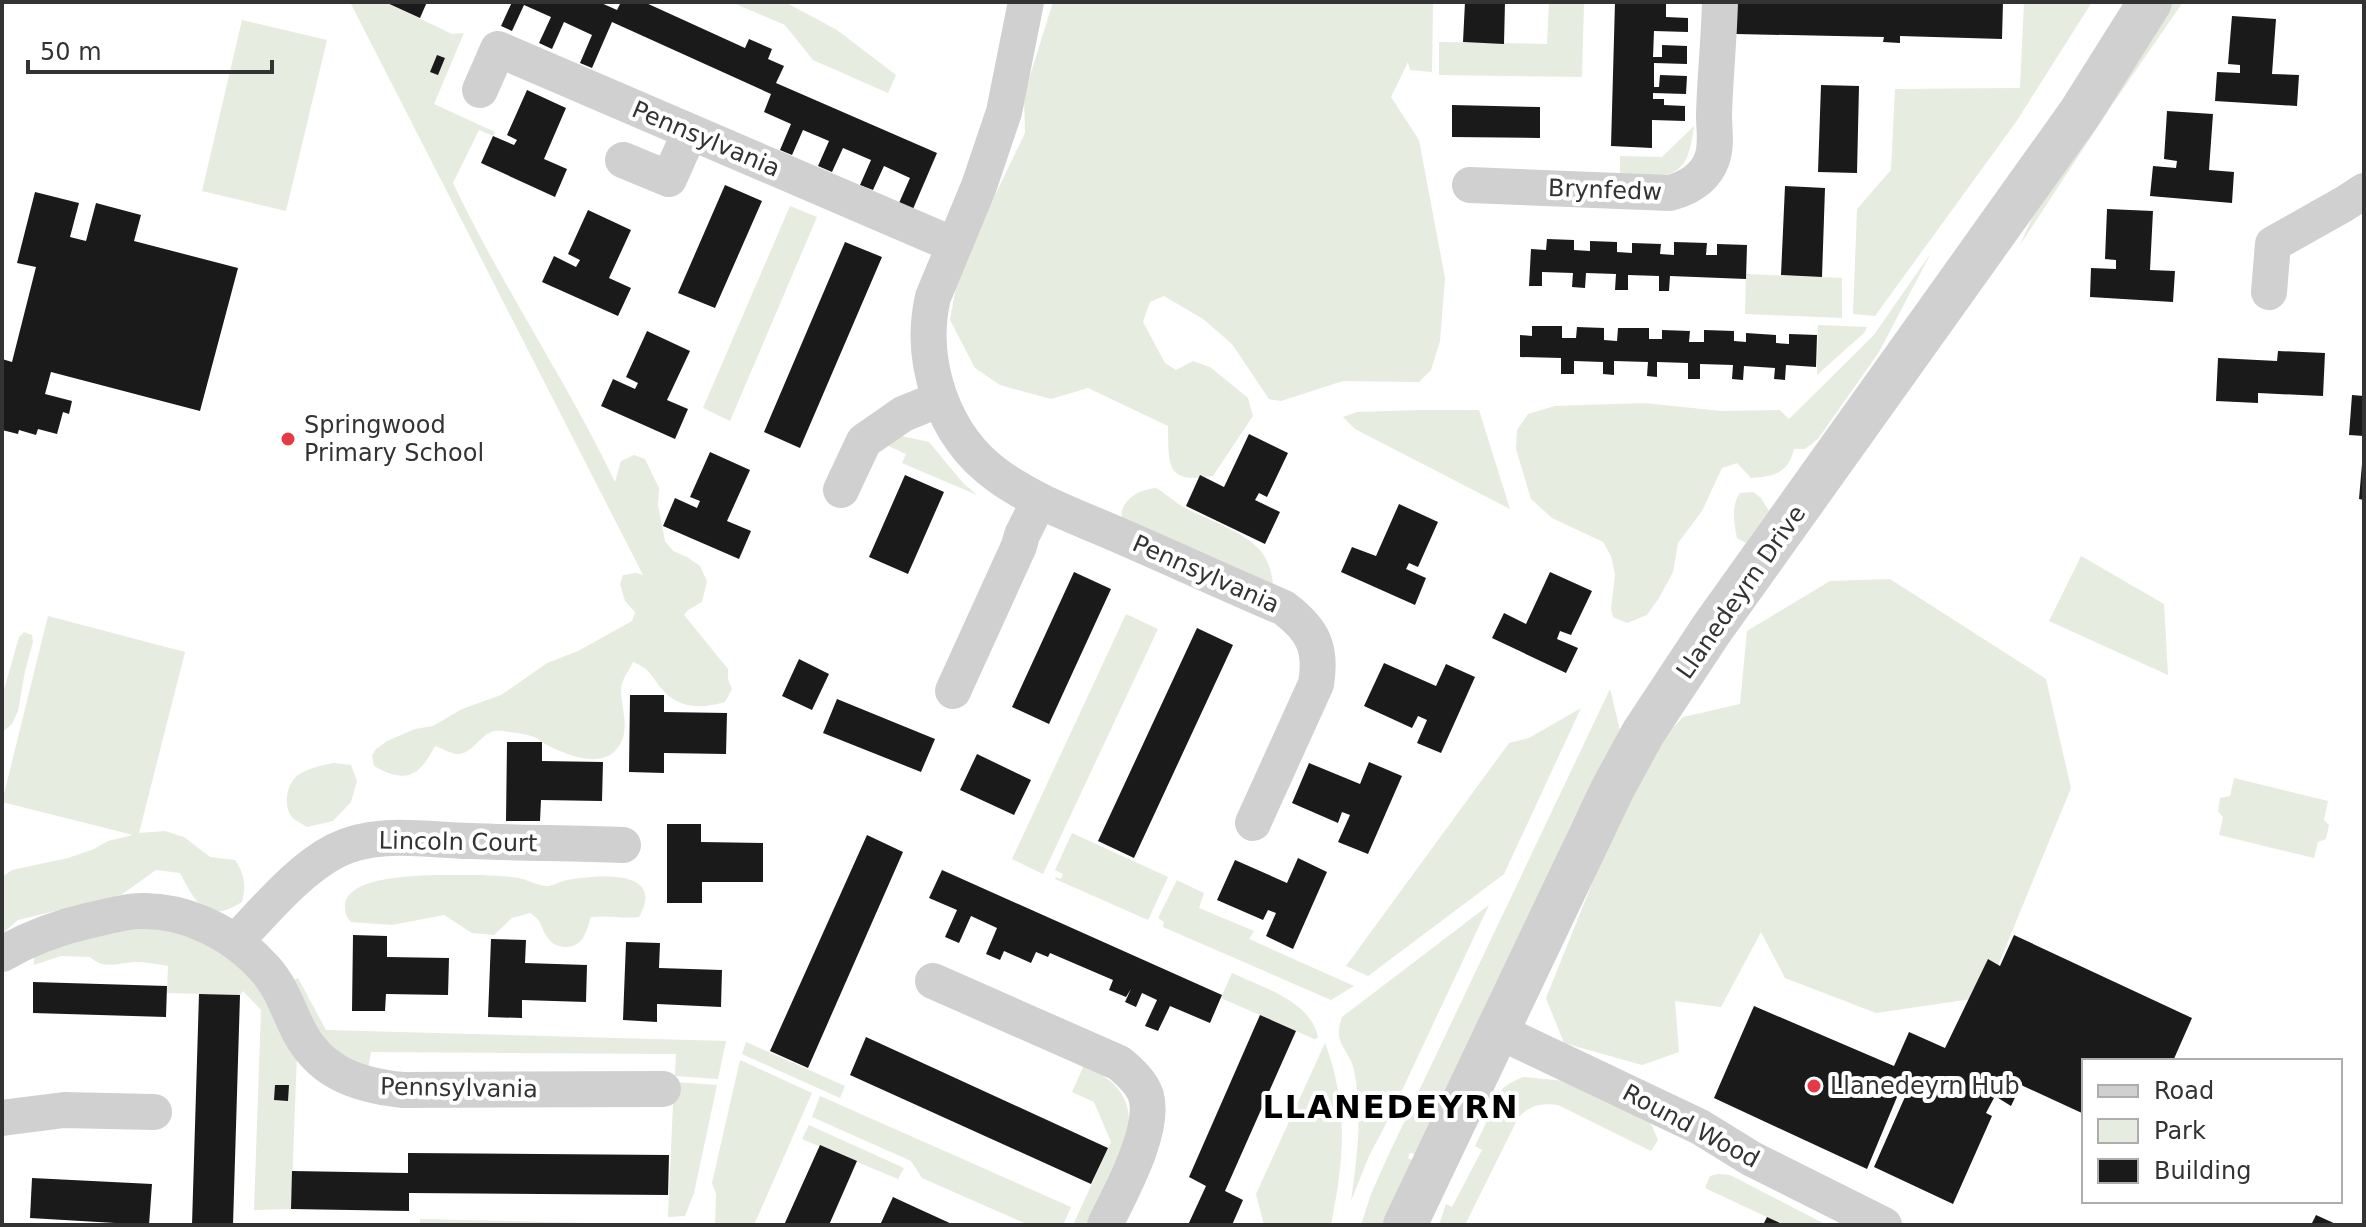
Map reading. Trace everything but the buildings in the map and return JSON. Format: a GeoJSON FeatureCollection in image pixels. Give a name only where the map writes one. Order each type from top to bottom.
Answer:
{"type":"FeatureCollection","features":[{"type":"Feature","properties":{"kind":"street","name":"Pennsylvania"},"geometry":{"type":"LineString","coordinates":[[1026,2],[1004,112],[979,186],[928,315],[928,346],[933,375],[940,399],[968,448],[995,474],[1039,501],[1284,608],[1302,622],[1315,643],[1316,684],[1253,823]]}},
{"type":"Feature","properties":{"kind":"street","name":"Brynfedw"},"geometry":{"type":"LineString","coordinates":[[1470,185],[1670,193],[1688,188],[1703,176],[1712,159],[1720,2]]}},
{"type":"Feature","properties":{"kind":"street","name":"Llanedeyrn Drive"},"geometry":{"type":"LineString","coordinates":[[1405,1225],[1612,790],[1643,733],[1711,630],[2080,113],[2150,2]]}},
{"type":"Feature","properties":{"kind":"street","name":"Pennsylvania"},"geometry":{"type":"LineString","coordinates":[[480,90],[498,49],[954,245]]}},
{"type":"Feature","properties":{"kind":"street"},"geometry":{"type":"LineString","coordinates":[[623,160],[669,179],[690,132]]}},
{"type":"Feature","properties":{"kind":"street"},"geometry":{"type":"LineString","coordinates":[[2269,292],[2273,244],[2364,191]]}},
{"type":"Feature","properties":{"kind":"street"},"geometry":{"type":"LineString","coordinates":[[841,490],[864,441],[903,414],[940,399]]}},
{"type":"Feature","properties":{"kind":"street"},"geometry":{"type":"LineString","coordinates":[[953,691],[1039,501]]}},
{"type":"Feature","properties":{"kind":"street","name":"Lincoln Court"},"geometry":{"type":"LineString","coordinates":[[235,942],[287,888],[320,861],[361,842],[405,839],[623,845]]}},
{"type":"Feature","properties":{"kind":"street","name":"Pennsylvania"},"geometry":{"type":"LineString","coordinates":[[2,954],[39,934],[60,927],[132,912],[182,917],[209,926],[251,954],[279,986],[298,1029],[312,1051],[336,1072],[367,1086],[403,1090],[663,1089]]}},
{"type":"Feature","properties":{"kind":"street"},"geometry":{"type":"LineString","coordinates":[[933,981],[1119,1063],[1134,1076],[1146,1095],[1149,1118],[1141,1144],[1105,1225]]}},
{"type":"Feature","properties":{"kind":"street","name":"Round Wood"},"geometry":{"type":"LineString","coordinates":[[1496,1030],[1700,1127],[1752,1159],[1884,1225]]}},
{"type":"Feature","properties":{"kind":"street"},"geometry":{"type":"LineString","coordinates":[[2,1118],[64,1110],[154,1112]]}},
{"type":"Feature","properties":{"kind":"green space"},"geometry":{"type":"Polygon","coordinates":[[[350,2],[385,2],[452,34],[464,33],[434,104],[495,132],[493,136],[479,130],[453,183],[615,482],[621,461],[634,455],[645,459],[659,488],[658,505],[665,541],[673,551],[700,566],[707,581],[702,602],[684,615],[728,669],[732,689],[725,702],[707,706],[682,704],[633,662],[621,686],[624,736],[609,756],[591,759],[572,756],[533,737],[494,731],[463,753],[452,753],[435,746],[423,765],[410,774],[395,775],[374,766],[372,755],[387,741],[415,729],[433,726],[462,709],[501,695],[547,663],[578,651],[632,621],[635,612],[625,601],[620,584],[623,575],[643,575],[350,2]]]}},
{"type":"Feature","properties":{"kind":"green space"},"geometry":{"type":"Polygon","coordinates":[[[731,2],[785,2],[837,30],[896,75],[888,93],[813,60],[785,25],[731,2]]]}},
{"type":"Feature","properties":{"kind":"green space"},"geometry":{"type":"Polygon","coordinates":[[[1053,2],[1433,2],[1432,72],[1410,70],[1408,62],[1391,97],[1419,140],[1445,278],[1440,341],[1431,370],[1419,382],[1343,381],[1281,401],[1269,399],[1232,344],[1203,319],[1164,296],[1150,302],[1143,322],[1165,363],[1176,370],[1193,361],[1210,367],[1248,398],[1253,416],[1213,476],[1197,478],[1178,474],[1173,469],[1168,426],[1088,388],[1051,399],[1000,385],[975,368],[950,320],[959,270],[1025,133],[1024,95],[1053,2]]]}},
{"type":"Feature","properties":{"kind":"green space"},"geometry":{"type":"Polygon","coordinates":[[[1549,2],[1584,2],[1582,77],[1439,75],[1439,42],[1547,44],[1549,2]]]}},
{"type":"Feature","properties":{"kind":"green space"},"geometry":{"type":"Polygon","coordinates":[[[2024,2],[2092,2],[2016,122],[1875,316],[1853,314],[1857,209],[1891,170],[1895,89],[2020,88],[2024,2]]]}},
{"type":"Feature","properties":{"kind":"green space"},"geometry":{"type":"Polygon","coordinates":[[[2165,2],[2183,2],[2020,245],[2050,178],[2165,2]]]}},
{"type":"Feature","properties":{"kind":"green space"},"geometry":{"type":"Polygon","coordinates":[[[242,20],[327,40],[286,211],[202,191],[242,20]]]}},
{"type":"Feature","properties":{"kind":"green space"},"geometry":{"type":"Polygon","coordinates":[[[1694,126],[1687,158],[1681,167],[1664,175],[1620,175],[1620,156],[1662,157],[1694,126]]]}},
{"type":"Feature","properties":{"kind":"green space"},"geometry":{"type":"Polygon","coordinates":[[[790,206],[817,217],[730,421],[703,408],[790,206]]]}},
{"type":"Feature","properties":{"kind":"green space"},"geometry":{"type":"Polygon","coordinates":[[[1931,253],[1879,352],[1818,439],[1805,449],[1794,449],[1784,469],[1773,475],[1751,478],[1737,463],[1722,468],[1702,511],[1678,543],[1673,572],[1647,615],[1627,623],[1613,617],[1615,574],[1611,556],[1603,542],[1552,518],[1531,499],[1516,449],[1517,430],[1528,414],[1555,406],[1644,403],[1721,411],[1780,410],[1789,419],[1873,336],[1931,253]]]}},
{"type":"Feature","properties":{"kind":"green space"},"geometry":{"type":"Polygon","coordinates":[[[1746,274],[1842,278],[1842,318],[1745,314],[1746,274]]]}},
{"type":"Feature","properties":{"kind":"green space"},"geometry":{"type":"Polygon","coordinates":[[[1818,325],[1867,327],[1817,375],[1818,325]]]}},
{"type":"Feature","properties":{"kind":"green space"},"geometry":{"type":"Polygon","coordinates":[[[1479,410],[1510,509],[1355,429],[1343,417],[1357,412],[1479,410]]]}},
{"type":"Feature","properties":{"kind":"green space"},"geometry":{"type":"Polygon","coordinates":[[[902,436],[929,442],[977,495],[902,463],[906,454],[884,444],[902,436]]]}},
{"type":"Feature","properties":{"kind":"green space"},"geometry":{"type":"Polygon","coordinates":[[[1156,488],[1187,509],[1251,542],[1265,558],[1273,585],[1122,525],[1122,512],[1127,501],[1141,492],[1156,488]]]}},
{"type":"Feature","properties":{"kind":"green space"},"geometry":{"type":"Polygon","coordinates":[[[1753,492],[1769,511],[1746,543],[1737,538],[1734,509],[1740,493],[1753,492]]]}},
{"type":"Feature","properties":{"kind":"green space"},"geometry":{"type":"Polygon","coordinates":[[[2081,556],[2164,604],[2168,675],[2049,621],[2081,556]]]}},
{"type":"Feature","properties":{"kind":"green space"},"geometry":{"type":"Polygon","coordinates":[[[1890,579],[2046,679],[2071,788],[1985,997],[1876,1013],[1785,978],[1761,932],[1721,1007],[1675,1001],[1679,1052],[1642,1065],[1564,1043],[1546,998],[1641,762],[1683,717],[1740,704],[1747,631],[1830,581],[1890,579]]]}},
{"type":"Feature","properties":{"kind":"green space"},"geometry":{"type":"Polygon","coordinates":[[[1126,614],[1158,629],[1043,874],[1012,859],[1126,614]]]}},
{"type":"Feature","properties":{"kind":"green space"},"geometry":{"type":"Polygon","coordinates":[[[48,616],[185,652],[139,833],[165,831],[184,837],[210,857],[235,860],[244,880],[242,902],[219,912],[211,911],[197,902],[180,873],[156,870],[121,895],[18,920],[2,934],[2,877],[12,870],[68,858],[108,841],[133,835],[2,802],[48,616]]]}},
{"type":"Feature","properties":{"kind":"green space"},"geometry":{"type":"Polygon","coordinates":[[[24,632],[32,635],[33,642],[18,711],[5,730],[2,729],[2,697],[19,637],[24,632]]]}},
{"type":"Feature","properties":{"kind":"green space"},"geometry":{"type":"Polygon","coordinates":[[[1610,689],[1620,730],[1570,826],[1499,983],[1416,1154],[1410,1153],[1408,1158],[1412,1160],[1384,1225],[1361,1225],[1387,1158],[1610,689]]]}},
{"type":"Feature","properties":{"kind":"green space"},"geometry":{"type":"Polygon","coordinates":[[[1581,708],[1504,874],[1368,976],[1346,966],[1509,743],[1529,738],[1581,708]]]}},
{"type":"Feature","properties":{"kind":"green space"},"geometry":{"type":"Polygon","coordinates":[[[334,763],[351,765],[357,781],[351,802],[333,821],[307,827],[291,816],[287,800],[289,788],[302,773],[334,763]]]}},
{"type":"Feature","properties":{"kind":"green space"},"geometry":{"type":"Polygon","coordinates":[[[2234,778],[2328,801],[2324,820],[2329,825],[2326,839],[2318,842],[2314,858],[2219,835],[2223,817],[2218,811],[2220,798],[2230,796],[2234,778]]]}},
{"type":"Feature","properties":{"kind":"green space"},"geometry":{"type":"Polygon","coordinates":[[[1072,833],[1168,877],[1148,920],[1055,879],[1061,879],[1063,874],[1055,870],[1072,833]]]}},
{"type":"Feature","properties":{"kind":"green space"},"geometry":{"type":"Polygon","coordinates":[[[427,875],[519,878],[545,886],[580,878],[624,878],[636,882],[644,890],[645,901],[639,917],[591,917],[580,942],[571,947],[551,942],[530,913],[512,918],[494,935],[472,933],[444,915],[392,925],[351,922],[346,913],[345,906],[350,894],[363,885],[427,875]]]}},
{"type":"Feature","properties":{"kind":"green space"},"geometry":{"type":"Polygon","coordinates":[[[1177,880],[1204,893],[1199,908],[1254,931],[1249,939],[1354,986],[1331,1000],[1163,927],[1164,922],[1158,918],[1177,880]]]}},
{"type":"Feature","properties":{"kind":"green space"},"geometry":{"type":"Polygon","coordinates":[[[1489,905],[1369,1156],[1351,1201],[1359,1119],[1354,1070],[1339,1034],[1342,1017],[1489,905]]]}},
{"type":"Feature","properties":{"kind":"green space"},"geometry":{"type":"Polygon","coordinates":[[[209,926],[298,1029],[291,1209],[254,1210],[261,1010],[243,991],[240,995],[167,993],[168,966],[151,963],[106,965],[90,957],[61,956],[34,965],[35,936],[39,934],[209,926]]]}},
{"type":"Feature","properties":{"kind":"green space"},"geometry":{"type":"Polygon","coordinates":[[[1232,973],[1296,1005],[1314,1025],[1318,1038],[1314,1039],[1221,998],[1232,973]]]}},
{"type":"Feature","properties":{"kind":"green space"},"geometry":{"type":"Polygon","coordinates":[[[298,978],[326,1030],[726,1041],[718,1079],[675,1076],[676,1054],[371,1052],[368,1068],[341,1065],[286,983],[298,978]]]}},
{"type":"Feature","properties":{"kind":"green space"},"geometry":{"type":"Polygon","coordinates":[[[746,1042],[845,1086],[840,1098],[742,1054],[746,1042]]]}},
{"type":"Feature","properties":{"kind":"green space"},"geometry":{"type":"Polygon","coordinates":[[[1325,1043],[1338,1090],[1342,1134],[1331,1225],[1264,1225],[1256,1194],[1325,1043]]]}},
{"type":"Feature","properties":{"kind":"green space"},"geometry":{"type":"Polygon","coordinates":[[[740,1060],[812,1093],[754,1225],[715,1225],[716,1194],[712,1183],[740,1060]]]}},
{"type":"Feature","properties":{"kind":"green space"},"geometry":{"type":"Polygon","coordinates":[[[1084,1065],[1104,1076],[1119,1090],[1128,1109],[1129,1120],[1128,1133],[1086,1225],[1073,1225],[1111,1142],[1094,1102],[1072,1092],[1084,1065]]]}},
{"type":"Feature","properties":{"kind":"green space"},"geometry":{"type":"Polygon","coordinates":[[[1523,1077],[1585,1083],[1644,1115],[1658,1140],[1651,1151],[1558,1105],[1531,1108],[1518,1118],[1465,1225],[1439,1225],[1446,1204],[1452,1207],[1482,1150],[1475,1146],[1502,1089],[1523,1077]]]}},
{"type":"Feature","properties":{"kind":"green space"},"geometry":{"type":"Polygon","coordinates":[[[674,1082],[717,1085],[694,1193],[685,1216],[668,1217],[674,1082]]]}},
{"type":"Feature","properties":{"kind":"green space"},"geometry":{"type":"Polygon","coordinates":[[[820,1096],[1071,1207],[1063,1225],[1029,1225],[922,1178],[911,1161],[812,1117],[820,1096]]]}},
{"type":"Feature","properties":{"kind":"green space"},"geometry":{"type":"Polygon","coordinates":[[[809,1125],[904,1168],[898,1179],[802,1139],[809,1125]]]}},
{"type":"Feature","properties":{"kind":"green space"},"geometry":{"type":"Polygon","coordinates":[[[1730,1175],[1827,1225],[1784,1225],[1705,1188],[1710,1176],[1730,1175]]]}},
{"type":"Feature","properties":{"kind":"green space"},"geometry":{"type":"Polygon","coordinates":[[[420,1219],[677,1225],[420,1225],[420,1219]]]}},
{"type":"Feature","properties":{"kind":"place","name":"Springwood Primary School"},"geometry":{"type":"Point","coordinates":[288,439]}},
{"type":"Feature","properties":{"kind":"place","name":"Llanedeyrn Hub"},"geometry":{"type":"Point","coordinates":[1814,1086]}},
{"type":"Feature","properties":{"kind":"district","name":"LLANEDEYRN"},"geometry":{"type":"Point","coordinates":[1391,1107]}}]}
